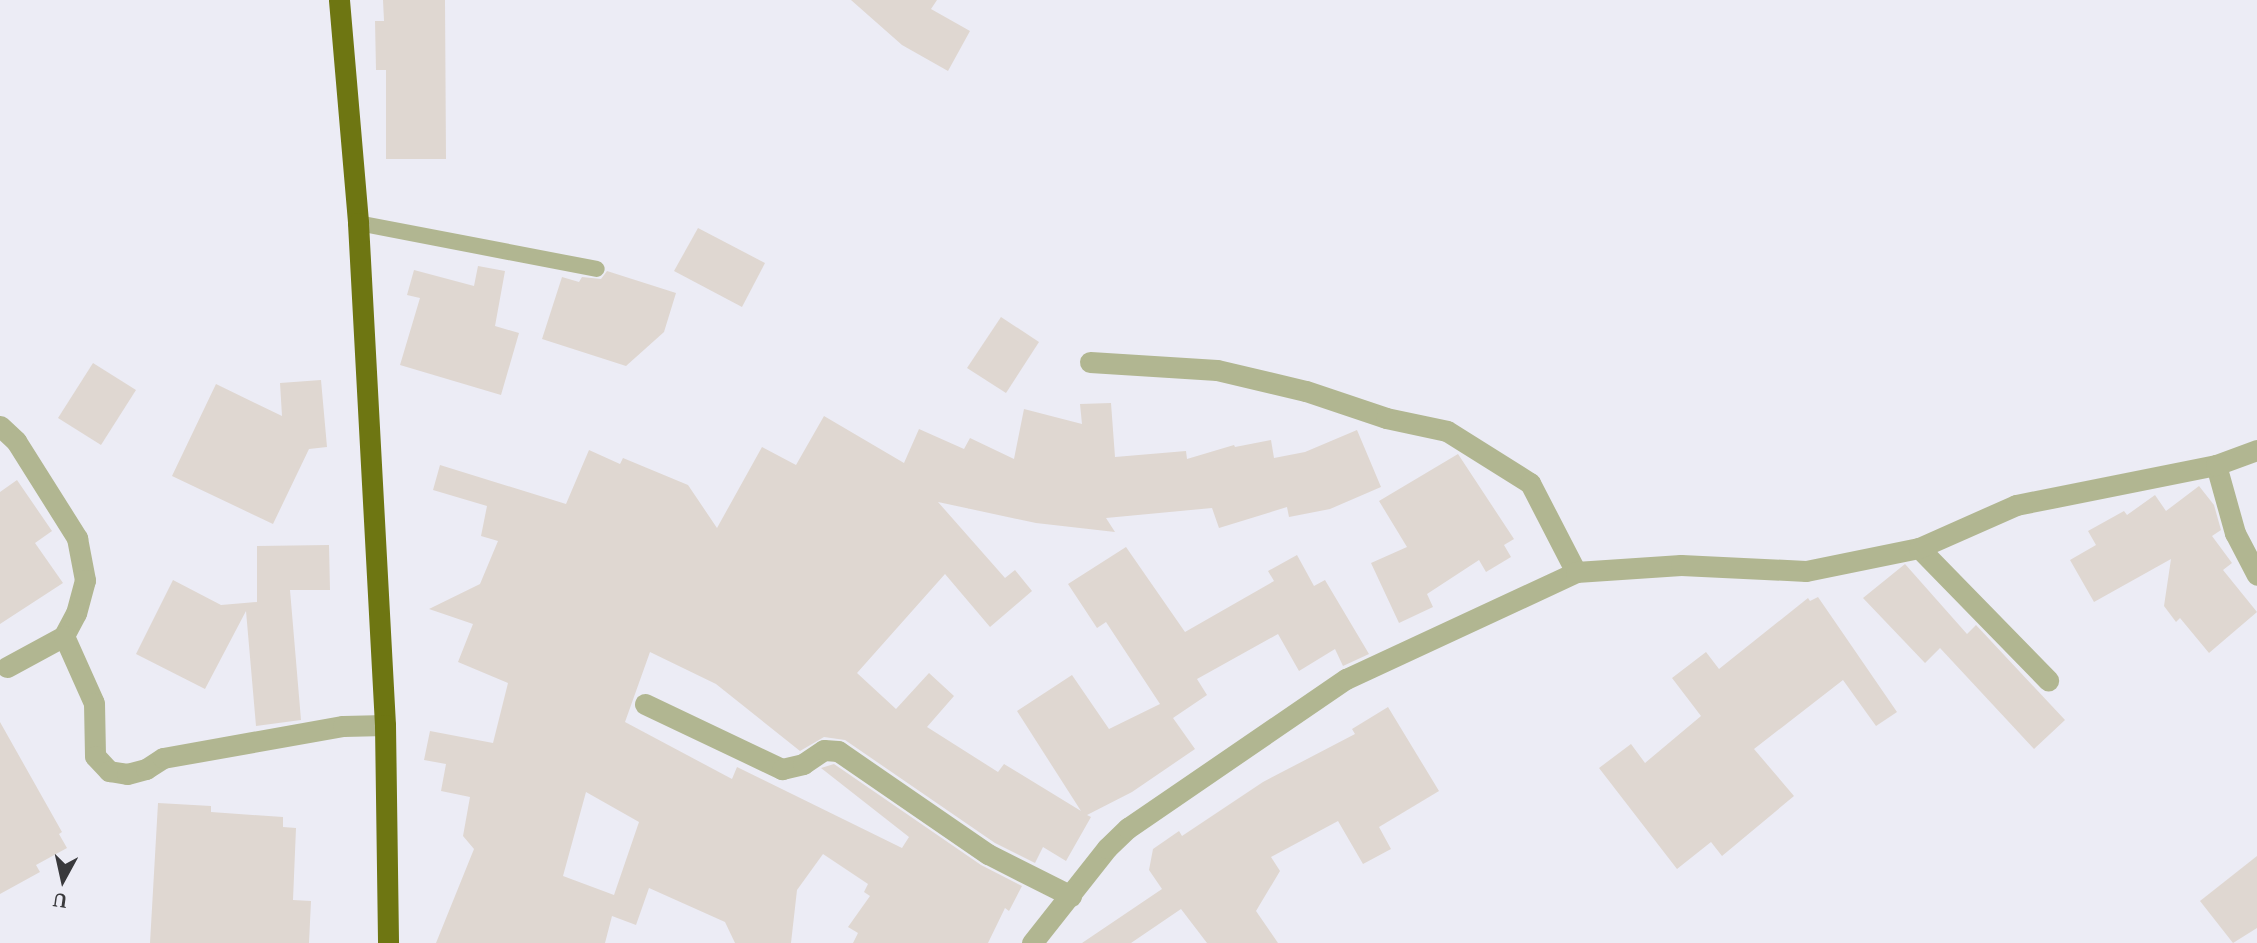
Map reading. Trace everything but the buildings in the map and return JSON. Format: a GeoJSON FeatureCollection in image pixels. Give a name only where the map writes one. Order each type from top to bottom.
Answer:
{"type":"FeatureCollection","features":[{"type":"Feature","properties":{"kind":"highway"},"geometry":{"type":"LineString","coordinates":[[339,0],[358,223],[385,726],[388,943]]}},
{"type":"Feature","properties":{"kind":"street"},"geometry":{"type":"LineString","coordinates":[[1090,362],[1217,370],[1306,391],[1387,418],[1447,431],[1530,483],[1576,572]]}},
{"type":"Feature","properties":{"kind":"street"},"geometry":{"type":"LineString","coordinates":[[0,426],[16,440],[77,538],[85,580],[76,613],[64,636],[7,667]]}},
{"type":"Feature","properties":{"kind":"street"},"geometry":{"type":"LineString","coordinates":[[1032,943],[1072,896],[1107,848],[1128,828],[1346,679],[1576,572],[1681,565],[1806,571],[1919,548],[2016,505],[2216,465],[2257,450]]}},
{"type":"Feature","properties":{"kind":"street"},"geometry":{"type":"LineString","coordinates":[[2216,465],[2235,533],[2257,575]]}},
{"type":"Feature","properties":{"kind":"street"},"geometry":{"type":"LineString","coordinates":[[1919,548],[2048,680]]}},
{"type":"Feature","properties":{"kind":"street"},"geometry":{"type":"LineString","coordinates":[[64,636],[94,704],[95,756],[109,771],[127,774],[146,769],[163,758],[343,726],[385,726]]}},
{"type":"Feature","properties":{"kind":"street"},"geometry":{"type":"LineString","coordinates":[[645,704],[782,769],[795,767],[824,750],[838,751],[988,854],[1072,896]]}},
{"type":"Feature","properties":{"kind":"lane"},"geometry":{"type":"LineString","coordinates":[[358,223],[597,269]]}}]}
